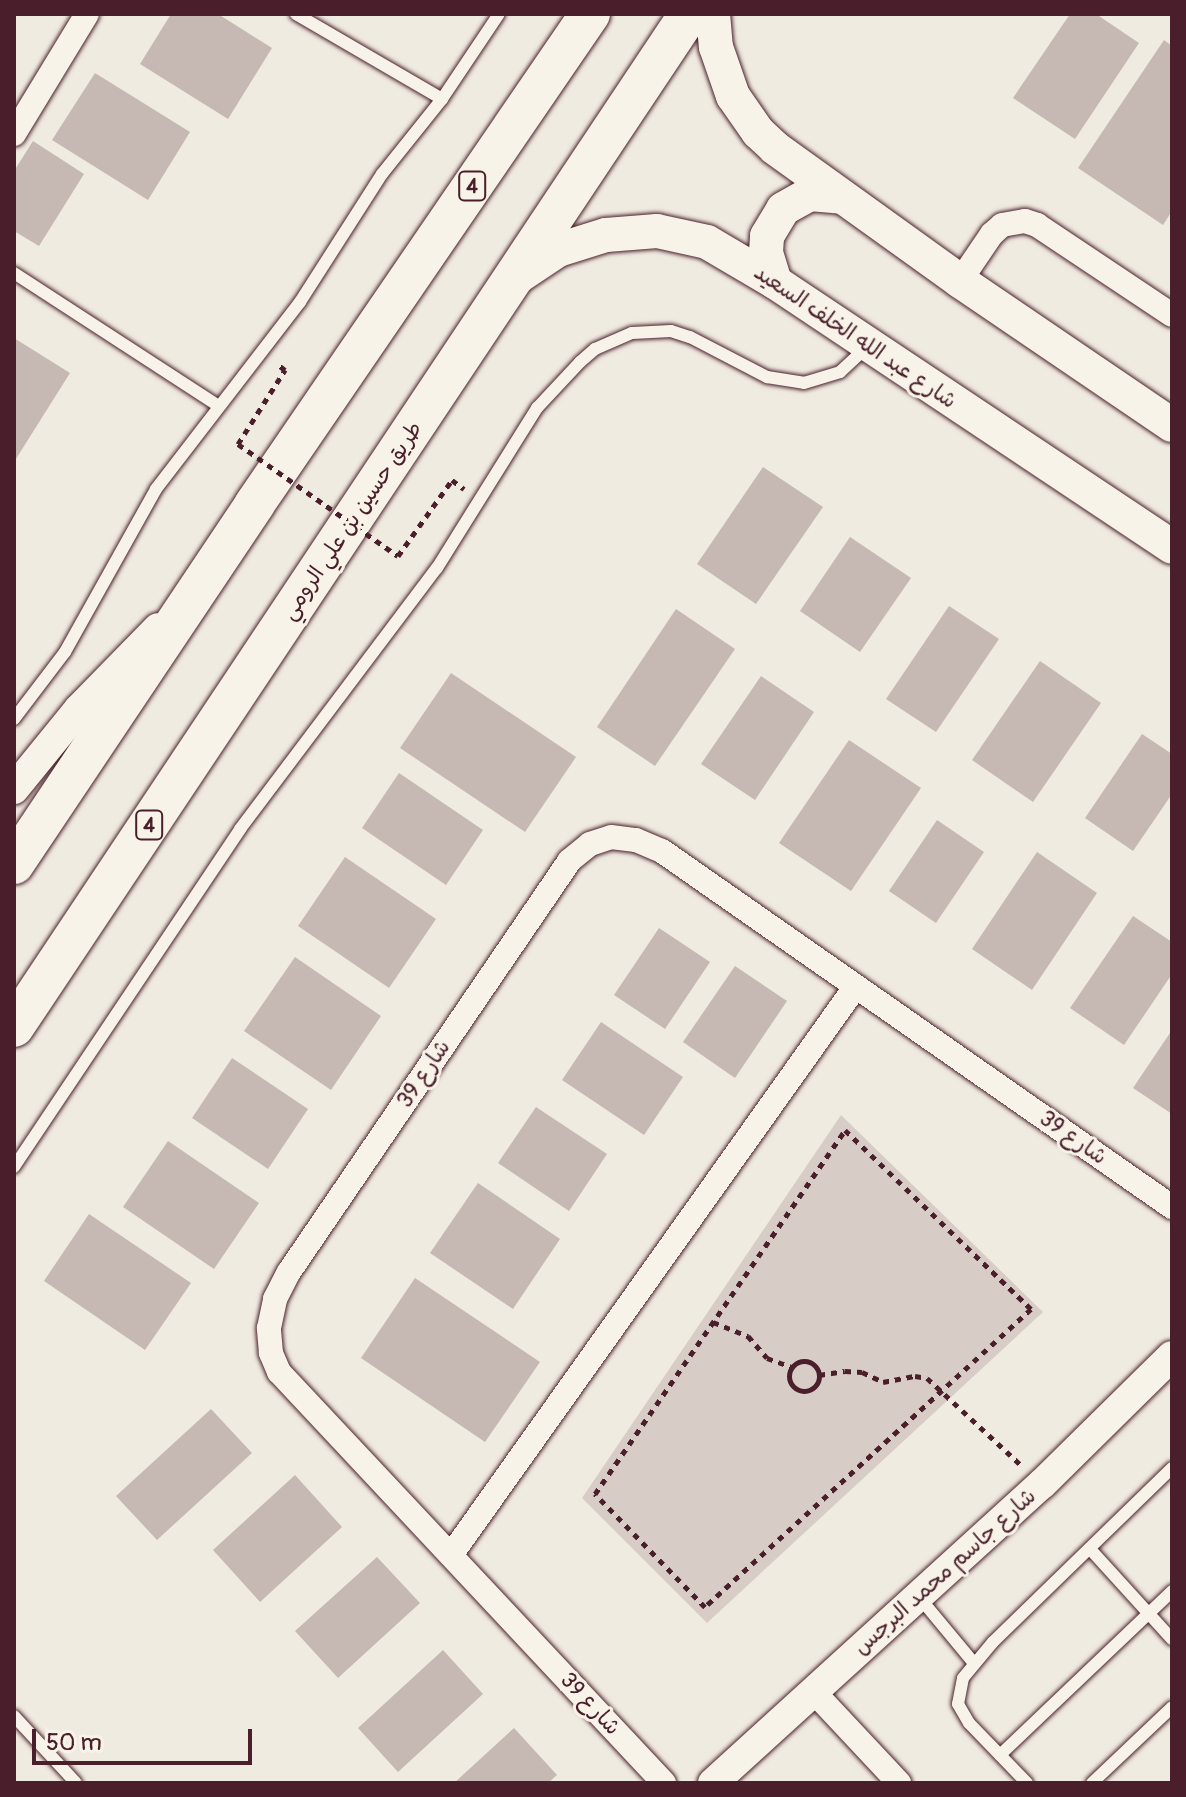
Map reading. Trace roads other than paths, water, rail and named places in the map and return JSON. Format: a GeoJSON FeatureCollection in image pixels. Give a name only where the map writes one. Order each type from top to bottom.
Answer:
{"type":"FeatureCollection","features":[{"type":"Feature","properties":{"kind":"highway","name":"4"},"geometry":{"type":"LineString","coordinates":[[14,864],[590,14]]}},
{"type":"Feature","properties":{"kind":"highway","name":"طريق حسين بن علي الرومي"},"geometry":{"type":"LineString","coordinates":[[14,1027],[516,278],[689,14]]}},
{"type":"Feature","properties":{"kind":"main road"},"geometry":{"type":"LineString","coordinates":[[713,14],[722,72],[745,114],[775,148],[960,281],[1172,425]]}},
{"type":"Feature","properties":{"kind":"main road"},"geometry":{"type":"LineString","coordinates":[[775,282],[766,252],[767,236],[783,209],[810,194],[842,197]]}},
{"type":"Feature","properties":{"kind":"main road","name":"شارع عبد الله الخلف السعيد"},"geometry":{"type":"LineString","coordinates":[[516,278],[558,250],[582,241],[631,231],[657,231],[707,242],[775,282],[1172,547]]}},
{"type":"Feature","properties":{"kind":"street"},"geometry":{"type":"LineString","coordinates":[[14,134],[87,14]]}},
{"type":"Feature","properties":{"kind":"street"},"geometry":{"type":"LineString","coordinates":[[960,281],[992,234],[1002,225],[1025,221],[1037,225],[1172,315]]}},
{"type":"Feature","properties":{"kind":"street"},"geometry":{"type":"LineString","coordinates":[[14,789],[116,669],[195,594]]}},
{"type":"Feature","properties":{"kind":"street","name":"شارع 39"},"geometry":{"type":"LineString","coordinates":[[664,1783],[279,1372],[271,1353],[269,1328],[275,1299],[289,1272],[569,861],[590,844],[611,837],[636,840],[662,851],[1172,1207]]}},
{"type":"Feature","properties":{"kind":"street"},"geometry":{"type":"LineString","coordinates":[[451,1555],[856,986]]}},
{"type":"Feature","properties":{"kind":"street","name":"شارع جاسم محمد البرجس"},"geometry":{"type":"LineString","coordinates":[[713,1783],[1042,1484],[1172,1356]]}},
{"type":"Feature","properties":{"kind":"street"},"geometry":{"type":"LineString","coordinates":[[813,1691],[899,1783]]}},
{"type":"Feature","properties":{"kind":"lane"},"geometry":{"type":"LineString","coordinates":[[296,14],[442,99]]}},
{"type":"Feature","properties":{"kind":"lane"},"geometry":{"type":"LineString","coordinates":[[14,719],[65,652],[156,489],[300,302],[382,174],[442,99],[499,14]]}},
{"type":"Feature","properties":{"kind":"lane"},"geometry":{"type":"LineString","coordinates":[[14,273],[219,406]]}},
{"type":"Feature","properties":{"kind":"lane"},"geometry":{"type":"LineString","coordinates":[[14,1167],[264,795],[405,612],[537,408],[580,362],[595,349],[632,333],[671,331],[690,337],[767,377],[804,383],[840,372],[868,346]]}},
{"type":"Feature","properties":{"kind":"lane"},"geometry":{"type":"LineString","coordinates":[[1027,1783],[969,1723],[958,1704],[963,1678],[973,1662],[1172,1468]]}},
{"type":"Feature","properties":{"kind":"lane"},"geometry":{"type":"LineString","coordinates":[[1090,1549],[1172,1639]]}},
{"type":"Feature","properties":{"kind":"lane"},"geometry":{"type":"LineString","coordinates":[[1000,1755],[1172,1591]]}},
{"type":"Feature","properties":{"kind":"lane"},"geometry":{"type":"LineString","coordinates":[[918,1596],[973,1662]]}},
{"type":"Feature","properties":{"kind":"lane"},"geometry":{"type":"LineString","coordinates":[[1092,1783],[1172,1707]]}},
{"type":"Feature","properties":{"kind":"lane"},"geometry":{"type":"LineString","coordinates":[[14,1716],[76,1783]]}}]}
